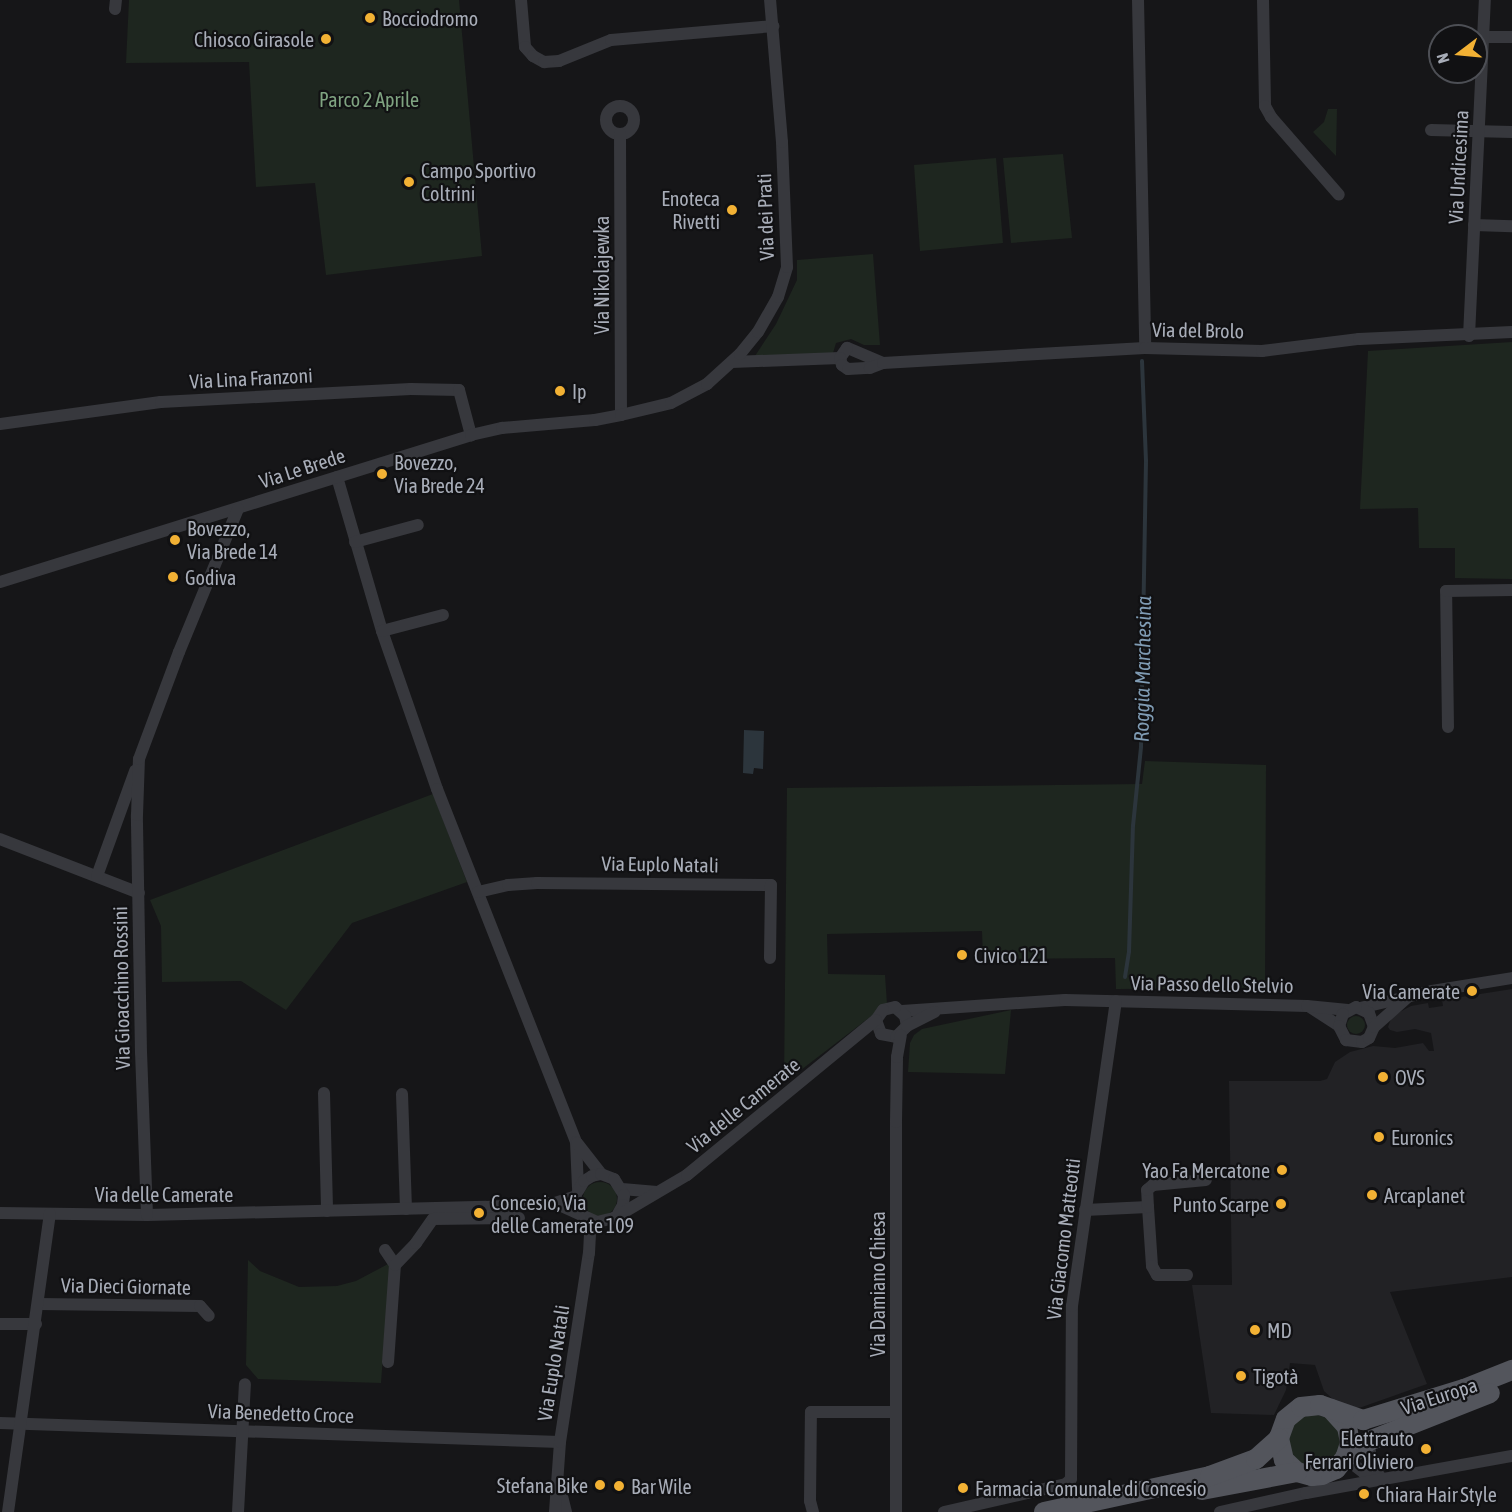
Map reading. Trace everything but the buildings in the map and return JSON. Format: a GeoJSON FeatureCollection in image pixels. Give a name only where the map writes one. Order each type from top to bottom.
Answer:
{"type":"FeatureCollection","features":[{"type":"Feature","properties":{"kind":"main road","name":"Via Europa"},"geometry":{"type":"LineString","coordinates":[[1044,1512],[1210,1476],[1256,1458],[1279,1438],[1282,1425],[1296,1410],[1314,1405],[1363,1420],[1464,1389],[1512,1370]]}},
{"type":"Feature","properties":{"kind":"main road","name":"Via Europa"},"geometry":{"type":"LineString","coordinates":[[1100,1512],[1261,1477],[1303,1480],[1322,1475],[1369,1441],[1512,1385]]}},
{"type":"Feature","properties":{"kind":"main road"},"geometry":{"type":"LineString","coordinates":[[1331,1409],[1343,1420],[1349,1435],[1343,1462]]}},
{"type":"Feature","properties":{"kind":"main road"},"geometry":{"type":"LineString","coordinates":[[1279,1438],[1284,1460],[1303,1480]]}},
{"type":"Feature","properties":{"kind":"street"},"geometry":{"type":"LineString","coordinates":[[520,0],[525,47],[533,56],[544,62],[559,61],[611,40],[773,26]]}},
{"type":"Feature","properties":{"kind":"street","name":"Via dei Prati"},"geometry":{"type":"LineString","coordinates":[[621,415],[671,402],[707,384],[732,363],[768,318],[778,297],[788,267],[782,142],[770,0]]}},
{"type":"Feature","properties":{"kind":"street"},"geometry":{"type":"LineString","coordinates":[[1138,0],[1144,348]]}},
{"type":"Feature","properties":{"kind":"street"},"geometry":{"type":"LineString","coordinates":[[1263,0],[1265,106],[1271,117],[1339,195]]}},
{"type":"Feature","properties":{"kind":"street","name":"Via Undicesima"},"geometry":{"type":"LineString","coordinates":[[1484,24],[1485,0]]}},
{"type":"Feature","properties":{"kind":"street"},"geometry":{"type":"LineString","coordinates":[[1488,37],[1512,37]]}},
{"type":"Feature","properties":{"kind":"street","name":"Via Undicesima"},"geometry":{"type":"LineString","coordinates":[[1469,336],[1481,84]]}},
{"type":"Feature","properties":{"kind":"street"},"geometry":{"type":"LineString","coordinates":[[1431,130],[1512,132]]}},
{"type":"Feature","properties":{"kind":"street","name":"Via Nikolajewka"},"geometry":{"type":"LineString","coordinates":[[620,134],[621,415]]}},
{"type":"Feature","properties":{"kind":"street"},"geometry":{"type":"LineString","coordinates":[[1474,225],[1512,226]]}},
{"type":"Feature","properties":{"kind":"street","name":"Via del Brolo"},"geometry":{"type":"LineString","coordinates":[[732,363],[840,358],[841,352],[847,348],[883,363],[1144,348],[1262,351],[1359,339],[1469,336],[1512,332]]}},
{"type":"Feature","properties":{"kind":"street","name":"Via Lina Franzoni"},"geometry":{"type":"LineString","coordinates":[[0,424],[162,402],[411,389],[459,390],[471,435]]}},
{"type":"Feature","properties":{"kind":"street","name":"Via Le Brede"},"geometry":{"type":"LineString","coordinates":[[0,582],[471,435],[502,428],[595,420],[621,415]]}},
{"type":"Feature","properties":{"kind":"street"},"geometry":{"type":"LineString","coordinates":[[337,477],[382,631],[437,789],[576,1142],[601,1174],[614,1179],[622,1189],[624,1200],[613,1218]]}},
{"type":"Feature","properties":{"kind":"street","name":"Via Gioacchino Rossini"},"geometry":{"type":"LineString","coordinates":[[98,876],[179,652],[238,508]]}},
{"type":"Feature","properties":{"kind":"street"},"geometry":{"type":"LineString","coordinates":[[355,542],[418,525]]}},
{"type":"Feature","properties":{"kind":"street"},"geometry":{"type":"LineString","coordinates":[[1448,727],[1446,591],[1512,590]]}},
{"type":"Feature","properties":{"kind":"street"},"geometry":{"type":"LineString","coordinates":[[382,631],[443,615]]}},
{"type":"Feature","properties":{"kind":"street","name":"Via Gioacchino Rossini"},"geometry":{"type":"LineString","coordinates":[[139,759],[139,893],[147,1215]]}},
{"type":"Feature","properties":{"kind":"street"},"geometry":{"type":"LineString","coordinates":[[0,839],[139,893]]}},
{"type":"Feature","properties":{"kind":"street","name":"Via Euplo Natali"},"geometry":{"type":"LineString","coordinates":[[478,892],[508,885],[537,883],[771,885],[770,958]]}},
{"type":"Feature","properties":{"kind":"street","name":"Via Passo dello Stelvio"},"geometry":{"type":"LineString","coordinates":[[1116,1001],[1354,1009],[1408,996],[1512,978]]}},
{"type":"Feature","properties":{"kind":"street","name":"Via Passo dello Stelvio"},"geometry":{"type":"LineString","coordinates":[[1307,1006],[1339,1026],[1342,1036],[1354,1043],[1366,1040],[1374,1027],[1408,996]]}},
{"type":"Feature","properties":{"kind":"street","name":"Via delle Camerate"},"geometry":{"type":"LineString","coordinates":[[555,1203],[588,1219],[613,1218],[687,1175],[850,1042],[888,1007],[902,1011],[1065,1000],[1116,1001]]}},
{"type":"Feature","properties":{"kind":"street","name":"Via Giacomo Matteotti"},"geometry":{"type":"LineString","coordinates":[[944,1512],[1068,1483],[1071,1479],[1071,1320],[1116,1001]]}},
{"type":"Feature","properties":{"kind":"street","name":"Via delle Camerate"},"geometry":{"type":"LineString","coordinates":[[850,1042],[894,1033],[940,1009]]}},
{"type":"Feature","properties":{"kind":"street"},"geometry":{"type":"LineString","coordinates":[[1339,1026],[1343,1014],[1354,1009],[1372,1017],[1374,1027]]}},
{"type":"Feature","properties":{"kind":"street"},"geometry":{"type":"LineString","coordinates":[[876,1020],[894,1033],[902,1011]]}},
{"type":"Feature","properties":{"kind":"street","name":"Via Damiano Chiesa"},"geometry":{"type":"LineString","coordinates":[[894,1033],[897,1057],[896,1512]]}},
{"type":"Feature","properties":{"kind":"street"},"geometry":{"type":"LineString","coordinates":[[324,1093],[327,1211]]}},
{"type":"Feature","properties":{"kind":"street"},"geometry":{"type":"LineString","coordinates":[[402,1094],[406,1209]]}},
{"type":"Feature","properties":{"kind":"street"},"geometry":{"type":"LineString","coordinates":[[576,1142],[578,1208],[588,1219]]}},
{"type":"Feature","properties":{"kind":"street","name":"Via delle Camerate"},"geometry":{"type":"LineString","coordinates":[[0,1213],[147,1215],[555,1203],[577,1192],[592,1176],[601,1174]]}},
{"type":"Feature","properties":{"kind":"street"},"geometry":{"type":"LineString","coordinates":[[1187,1275],[1157,1275],[1152,1266],[1148,1190],[1153,1185],[1206,1180]]}},
{"type":"Feature","properties":{"kind":"street"},"geometry":{"type":"LineString","coordinates":[[622,1189],[657,1192]]}},
{"type":"Feature","properties":{"kind":"street"},"geometry":{"type":"LineString","coordinates":[[1085,1210],[1148,1206]]}},
{"type":"Feature","properties":{"kind":"street","name":"Via Dieci Giornate"},"geometry":{"type":"LineString","coordinates":[[8,1512],[50,1214]]}},
{"type":"Feature","properties":{"kind":"street"},"geometry":{"type":"LineString","coordinates":[[395,1265],[416,1243],[433,1219],[519,1218]]}},
{"type":"Feature","properties":{"kind":"street","name":"Via Euplo Natali"},"geometry":{"type":"LineString","coordinates":[[589,1253],[613,1218]]}},
{"type":"Feature","properties":{"kind":"street","name":"Via Euplo Natali"},"geometry":{"type":"LineString","coordinates":[[564,1510],[558,1479],[560,1442],[589,1253],[588,1219]]}},
{"type":"Feature","properties":{"kind":"street"},"geometry":{"type":"LineString","coordinates":[[385,1250],[395,1265],[388,1362]]}},
{"type":"Feature","properties":{"kind":"street","name":"Via Dieci Giornate"},"geometry":{"type":"LineString","coordinates":[[39,1304],[200,1306],[209,1316]]}},
{"type":"Feature","properties":{"kind":"street"},"geometry":{"type":"LineString","coordinates":[[0,1324],[36,1324]]}},
{"type":"Feature","properties":{"kind":"street"},"geometry":{"type":"LineString","coordinates":[[238,1512],[245,1384]]}},
{"type":"Feature","properties":{"kind":"street"},"geometry":{"type":"LineString","coordinates":[[813,1512],[810,1502],[811,1412],[896,1412]]}},
{"type":"Feature","properties":{"kind":"street","name":"Via Benedetto Croce"},"geometry":{"type":"LineString","coordinates":[[0,1423],[560,1442]]}},
{"type":"Feature","properties":{"kind":"street"},"geometry":{"type":"LineString","coordinates":[[1369,1441],[1371,1463],[1383,1481]]}},
{"type":"Feature","properties":{"kind":"street"},"geometry":{"type":"LineString","coordinates":[[1220,1512],[1303,1480],[1346,1486],[1512,1456]]}},
{"type":"Feature","properties":{"kind":"street"},"geometry":{"type":"LineString","coordinates":[[1343,1462],[1383,1481]]}},
{"type":"Feature","properties":{"kind":"street"},"geometry":{"type":"LineString","coordinates":[[1343,1462],[1346,1486]]}},
{"type":"Feature","properties":{"kind":"shaded area"},"geometry":{"type":"Polygon","coordinates":[[[744,730],[764,731],[763,769],[754,768],[753,774],[743,773],[744,730]]]}},
{"type":"Feature","properties":{"kind":"shaded area"},"geometry":{"type":"Polygon","coordinates":[[[1512,989],[1512,1277],[1390,1292],[1427,1384],[1351,1409],[1338,1404],[1324,1391],[1315,1365],[1290,1363],[1286,1390],[1274,1415],[1211,1413],[1192,1285],[1232,1285],[1229,1081],[1320,1081],[1327,1079],[1335,1062],[1350,1052],[1373,1046],[1395,1048],[1423,1043],[1429,1051],[1434,1051],[1431,1033],[1415,1029],[1397,1032],[1390,1030],[1388,1027],[1392,1016],[1411,1006],[1428,1003],[1429,1008],[1443,1006],[1442,1000],[1512,989]]]}},
{"type":"Feature","properties":{"kind":"green space","name":"Parco 2 Aprile"},"geometry":{"type":"Polygon","coordinates":[[[129,0],[459,0],[482,256],[326,275],[315,183],[256,187],[249,62],[126,63],[129,0]]]}},
{"type":"Feature","properties":{"kind":"green space"},"geometry":{"type":"Polygon","coordinates":[[[1328,109],[1337,109],[1336,156],[1313,132],[1324,122],[1328,109]]]}},
{"type":"Feature","properties":{"kind":"green space"},"geometry":{"type":"Polygon","coordinates":[[[1063,154],[1072,238],[1011,243],[1003,158],[1063,154]]]}},
{"type":"Feature","properties":{"kind":"green space"},"geometry":{"type":"Polygon","coordinates":[[[996,158],[1003,243],[920,251],[914,165],[996,158]]]}},
{"type":"Feature","properties":{"kind":"green space"},"geometry":{"type":"Polygon","coordinates":[[[873,254],[880,345],[864,345],[851,339],[836,343],[833,353],[753,359],[776,324],[797,280],[797,260],[873,254]]]}},
{"type":"Feature","properties":{"kind":"green space"},"geometry":{"type":"Polygon","coordinates":[[[1512,342],[1512,579],[1455,578],[1455,548],[1419,548],[1418,508],[1360,509],[1368,351],[1512,342]]]}},
{"type":"Feature","properties":{"kind":"green space"},"geometry":{"type":"Polygon","coordinates":[[[1145,761],[1266,765],[1265,988],[1116,989],[1115,958],[983,959],[982,931],[827,934],[828,974],[885,975],[887,1004],[784,1083],[787,788],[1142,784],[1145,761]]]}},
{"type":"Feature","properties":{"kind":"green space"},"geometry":{"type":"Polygon","coordinates":[[[433,794],[467,882],[352,923],[286,1010],[241,981],[162,982],[161,926],[150,900],[433,794]]]}},
{"type":"Feature","properties":{"kind":"green space"},"geometry":{"type":"Polygon","coordinates":[[[1011,1010],[1005,1074],[908,1072],[910,1043],[914,1035],[922,1029],[1011,1010]]]}},
{"type":"Feature","properties":{"kind":"green space"},"geometry":{"type":"Polygon","coordinates":[[[1356,1016],[1362,1019],[1365,1025],[1362,1031],[1356,1034],[1350,1031],[1347,1025],[1350,1019],[1356,1016]]]}},
{"type":"Feature","properties":{"kind":"green space"},"geometry":{"type":"Polygon","coordinates":[[[600,1182],[612,1187],[617,1199],[612,1211],[600,1216],[588,1211],[583,1199],[588,1187],[600,1182]]]}},
{"type":"Feature","properties":{"kind":"green space"},"geometry":{"type":"Polygon","coordinates":[[[248,1260],[260,1271],[299,1287],[337,1286],[356,1281],[390,1263],[381,1383],[258,1379],[246,1365],[248,1260]]]}},
{"type":"Feature","properties":{"kind":"green space"},"geometry":{"type":"Polygon","coordinates":[[[1314,1415],[1324,1417],[1332,1423],[1338,1431],[1340,1441],[1338,1451],[1332,1459],[1324,1465],[1314,1467],[1304,1465],[1296,1459],[1290,1451],[1288,1441],[1290,1431],[1296,1423],[1304,1417],[1314,1415]]]}},
{"type":"Feature","properties":{"kind":"waterway","name":"Roggia Marchesina"},"geometry":{"type":"LineString","coordinates":[[1125,977],[1129,952],[1133,826],[1141,747],[1146,461],[1142,361]]}},
{"type":"Feature","properties":{"kind":"place","name":"Bocciodromo"},"geometry":{"type":"Point","coordinates":[370,18]}},
{"type":"Feature","properties":{"kind":"place","name":"Chiosco Girasole"},"geometry":{"type":"Point","coordinates":[326,39]}},
{"type":"Feature","properties":{"kind":"place","name":"Campo Sportivo Coltrini"},"geometry":{"type":"Point","coordinates":[409,182]}},
{"type":"Feature","properties":{"kind":"place","name":"Enoteca Rivetti"},"geometry":{"type":"Point","coordinates":[732,210]}},
{"type":"Feature","properties":{"kind":"place","name":"Ip"},"geometry":{"type":"Point","coordinates":[560,391]}},
{"type":"Feature","properties":{"kind":"place","name":"Bovezzo, Via Brede 24"},"geometry":{"type":"Point","coordinates":[382,474]}},
{"type":"Feature","properties":{"kind":"place","name":"Bovezzo, Via Brede 14"},"geometry":{"type":"Point","coordinates":[175,540]}},
{"type":"Feature","properties":{"kind":"place","name":"Godiva"},"geometry":{"type":"Point","coordinates":[173,577]}},
{"type":"Feature","properties":{"kind":"place","name":"Civico 121"},"geometry":{"type":"Point","coordinates":[962,955]}},
{"type":"Feature","properties":{"kind":"place","name":"Via Camerate"},"geometry":{"type":"Point","coordinates":[1472,991]}},
{"type":"Feature","properties":{"kind":"place","name":"OVS"},"geometry":{"type":"Point","coordinates":[1383,1077]}},
{"type":"Feature","properties":{"kind":"place","name":"Euronics"},"geometry":{"type":"Point","coordinates":[1379,1137]}},
{"type":"Feature","properties":{"kind":"place","name":"Yao Fa Mercatone"},"geometry":{"type":"Point","coordinates":[1282,1170]}},
{"type":"Feature","properties":{"kind":"place","name":"Arcaplanet"},"geometry":{"type":"Point","coordinates":[1372,1195]}},
{"type":"Feature","properties":{"kind":"place","name":"Punto Scarpe"},"geometry":{"type":"Point","coordinates":[1281,1204]}},
{"type":"Feature","properties":{"kind":"place","name":"Concesio, Via delle Camerate 109"},"geometry":{"type":"Point","coordinates":[479,1213]}},
{"type":"Feature","properties":{"kind":"place","name":"MD"},"geometry":{"type":"Point","coordinates":[1255,1330]}},
{"type":"Feature","properties":{"kind":"place","name":"Tigotà"},"geometry":{"type":"Point","coordinates":[1241,1376]}},
{"type":"Feature","properties":{"kind":"place","name":"Elettrauto Ferrari Oliviero"},"geometry":{"type":"Point","coordinates":[1426,1449]}},
{"type":"Feature","properties":{"kind":"place","name":"Stefana Bike"},"geometry":{"type":"Point","coordinates":[600,1485]}},
{"type":"Feature","properties":{"kind":"place","name":"Bar Wile"},"geometry":{"type":"Point","coordinates":[619,1486]}},
{"type":"Feature","properties":{"kind":"place","name":"Farmacia Comunale di Concesio"},"geometry":{"type":"Point","coordinates":[963,1488]}},
{"type":"Feature","properties":{"kind":"place","name":"Chiara Hair Style"},"geometry":{"type":"Point","coordinates":[1364,1494]}}]}
